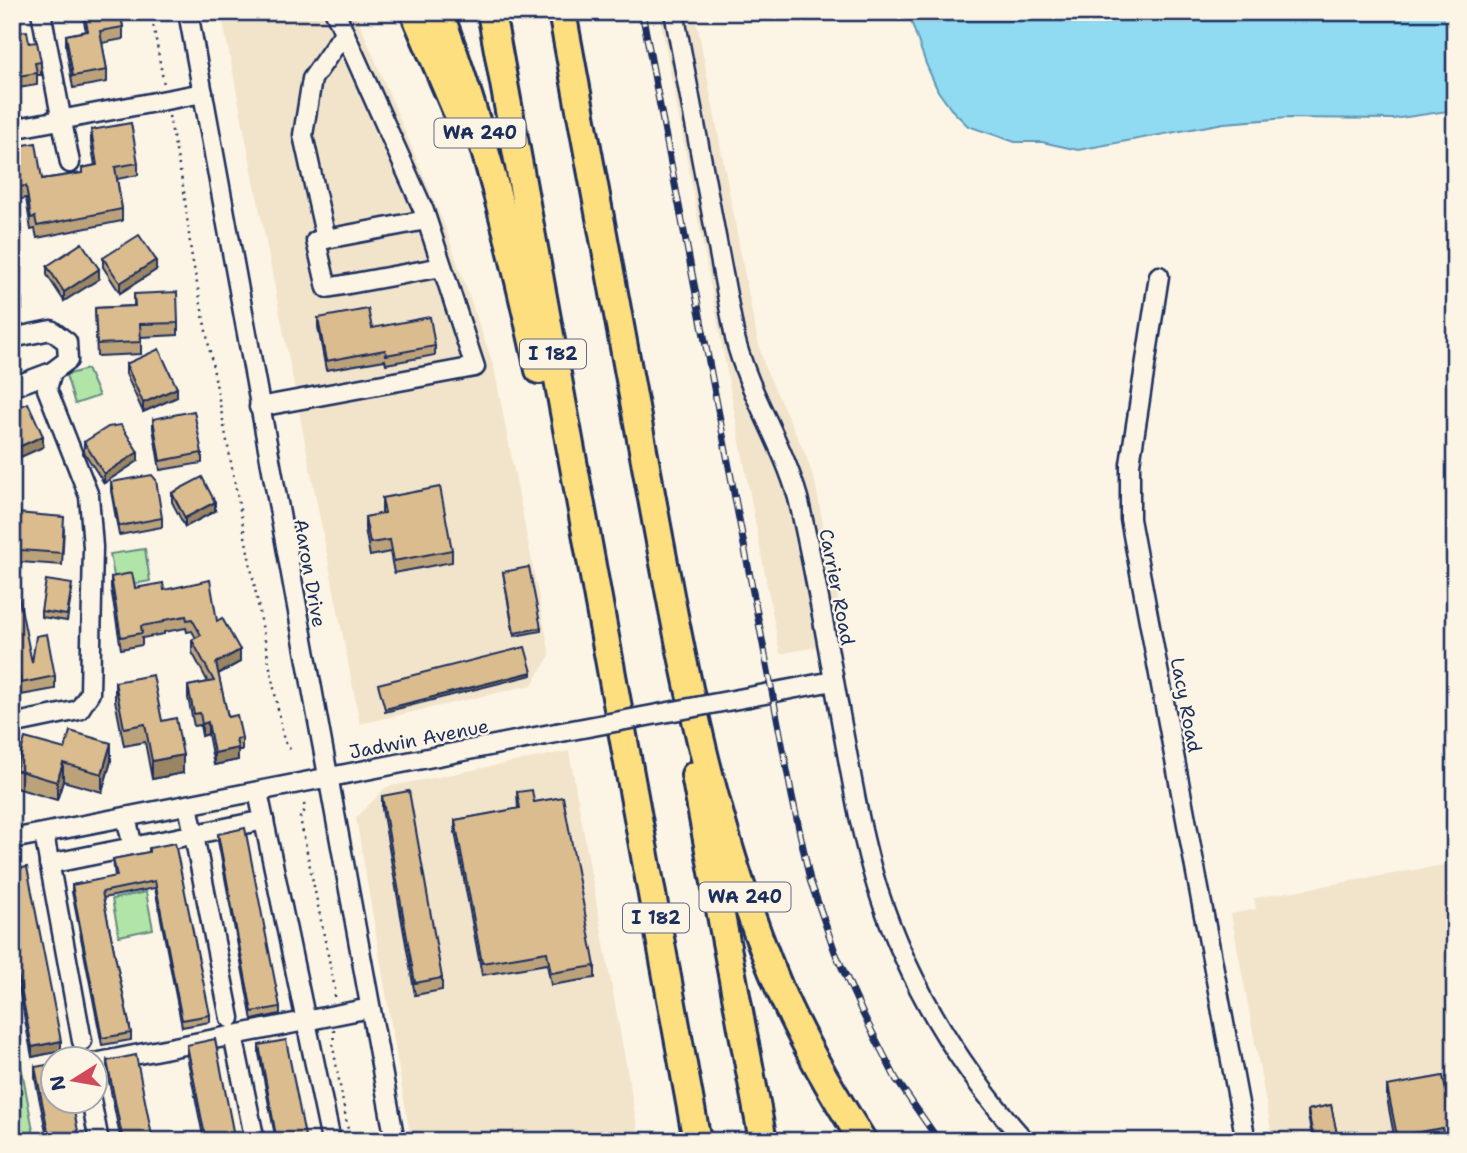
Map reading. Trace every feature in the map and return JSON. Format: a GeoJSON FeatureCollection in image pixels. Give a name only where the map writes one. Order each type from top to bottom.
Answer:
{"type":"FeatureCollection","features":[{"type":"Feature","properties":{"kind":"highway"},"geometry":{"type":"LineString","coordinates":[[414,12],[445,82],[513,256]]}},
{"type":"Feature","properties":{"kind":"highway","name":"WA 240"},"geometry":{"type":"LineString","coordinates":[[439,12],[472,104],[513,256],[590,610],[615,695]]}},
{"type":"Feature","properties":{"kind":"highway","name":"I 182"},"geometry":{"type":"LineString","coordinates":[[491,12],[697,1141]]}},
{"type":"Feature","properties":{"kind":"highway"},"geometry":{"type":"LineString","coordinates":[[563,15],[677,634],[697,788],[763,1141]]}},
{"type":"Feature","properties":{"kind":"highway","name":"WA 240"},"geometry":{"type":"LineString","coordinates":[[677,634],[706,757],[750,911],[779,986],[809,1049],[832,1093],[863,1141]]}},
{"type":"Feature","properties":{"kind":"street"},"geometry":{"type":"LineString","coordinates":[[41,12],[70,163]]}},
{"type":"Feature","properties":{"kind":"street","name":"Aaron Drive"},"geometry":{"type":"LineString","coordinates":[[187,12],[395,1141]]}},
{"type":"Feature","properties":{"kind":"street"},"geometry":{"type":"LineString","coordinates":[[259,407],[475,368],[426,220],[335,12]]}},
{"type":"Feature","properties":{"kind":"street","name":"Carrier Road"},"geometry":{"type":"LineString","coordinates":[[674,12],[735,338],[747,379],[786,462],[798,498],[864,841],[894,935],[928,1005],[979,1086],[1025,1141]]}},
{"type":"Feature","properties":{"kind":"street"},"geometry":{"type":"LineString","coordinates":[[326,239],[303,135],[312,79],[344,33]]}},
{"type":"Feature","properties":{"kind":"street"},"geometry":{"type":"LineString","coordinates":[[12,130],[203,93]]}},
{"type":"Feature","properties":{"kind":"street"},"geometry":{"type":"LineString","coordinates":[[426,220],[316,241],[327,288],[442,267]]}},
{"type":"Feature","properties":{"kind":"street","name":"Lacy Road"},"geometry":{"type":"LineString","coordinates":[[1159,276],[1129,464],[1130,519],[1246,1141]]}},
{"type":"Feature","properties":{"kind":"street"},"geometry":{"type":"LineString","coordinates":[[12,338],[51,330],[67,342],[68,360],[52,372],[12,387]]}},
{"type":"Feature","properties":{"kind":"street"},"geometry":{"type":"LineString","coordinates":[[12,724],[79,710],[90,693],[93,547],[89,496],[47,389],[52,372]]}},
{"type":"Feature","properties":{"kind":"street","name":"Jadwin Avenue"},"geometry":{"type":"LineString","coordinates":[[12,839],[833,681]]}},
{"type":"Feature","properties":{"kind":"street"},"geometry":{"type":"LineString","coordinates":[[258,792],[331,1141]]}},
{"type":"Feature","properties":{"kind":"street"},"geometry":{"type":"LineString","coordinates":[[188,805],[255,1141]]}},
{"type":"Feature","properties":{"kind":"street"},"geometry":{"type":"LineString","coordinates":[[126,817],[133,847]]}},
{"type":"Feature","properties":{"kind":"street"},"geometry":{"type":"LineString","coordinates":[[49,864],[264,820]]}},
{"type":"Feature","properties":{"kind":"street"},"geometry":{"type":"LineString","coordinates":[[44,834],[82,1041]]}},
{"type":"Feature","properties":{"kind":"street"},"geometry":{"type":"LineString","coordinates":[[108,1059],[232,1027],[306,1021],[370,1008]]}},
{"type":"Feature","properties":{"kind":"street"},"geometry":{"type":"LineString","coordinates":[[94,1114],[99,1141]]}},
{"type":"Feature","properties":{"kind":"path"},"geometry":{"type":"LineString","coordinates":[[151,12],[184,191],[191,253],[278,714],[284,741],[293,753]]}},
{"type":"Feature","properties":{"kind":"path"},"geometry":{"type":"LineString","coordinates":[[304,804],[305,810],[300,818],[335,989],[333,1047],[350,1141]]}},
{"type":"Feature","properties":{"kind":"shaded area"},"geometry":{"type":"Polygon","coordinates":[[[221,12],[355,12],[445,227],[494,367],[550,655],[532,685],[360,724],[221,12]]]}},
{"type":"Feature","properties":{"kind":"shaded area"},"geometry":{"type":"Polygon","coordinates":[[[659,12],[695,12],[756,333],[765,368],[805,453],[815,482],[846,641],[780,654],[659,12]]]}},
{"type":"Feature","properties":{"kind":"shaded area"},"geometry":{"type":"Polygon","coordinates":[[[569,751],[640,1141],[411,1141],[356,818],[386,787],[569,751]]]}},
{"type":"Feature","properties":{"kind":"shaded area"},"geometry":{"type":"Polygon","coordinates":[[[1455,863],[1455,1141],[1273,1141],[1231,914],[1256,909],[1254,898],[1455,863]]]}},
{"type":"Feature","properties":{"kind":"green space"},"geometry":{"type":"Polygon","coordinates":[[[87,369],[99,396],[75,404],[66,375],[87,369]]]}},
{"type":"Feature","properties":{"kind":"green space"},"geometry":{"type":"Polygon","coordinates":[[[145,549],[150,581],[116,587],[110,554],[145,549]]]}},
{"type":"Feature","properties":{"kind":"green space"},"geometry":{"type":"Polygon","coordinates":[[[146,892],[153,929],[119,936],[112,899],[146,892]]]}},
{"type":"Feature","properties":{"kind":"green space"},"geometry":{"type":"Polygon","coordinates":[[[12,1016],[35,1141],[12,1141],[12,1016]]]}},
{"type":"Feature","properties":{"kind":"water"},"geometry":{"type":"Polygon","coordinates":[[[908,12],[1455,12],[1455,110],[1393,119],[1288,118],[1224,123],[1078,150],[1042,142],[1015,142],[968,126],[951,109],[938,91],[926,64],[908,12]]]}},
{"type":"Feature","properties":{"kind":"building"},"geometry":{"type":"Polygon","coordinates":[[[84,12],[120,12],[123,27],[100,31],[107,70],[73,76],[66,35],[88,31],[84,12]]]}},
{"type":"Feature","properties":{"kind":"building"},"geometry":{"type":"Polygon","coordinates":[[[27,31],[29,43],[37,42],[41,62],[35,63],[37,73],[12,77],[12,33],[27,31]]]}},
{"type":"Feature","properties":{"kind":"building"},"geometry":{"type":"Polygon","coordinates":[[[131,123],[138,163],[115,167],[122,209],[37,226],[35,217],[31,218],[26,186],[12,188],[12,147],[36,143],[42,179],[83,173],[82,168],[97,165],[91,130],[131,123]]]}},
{"type":"Feature","properties":{"kind":"building"},"geometry":{"type":"Polygon","coordinates":[[[139,235],[156,260],[120,283],[103,258],[139,235]]]}},
{"type":"Feature","properties":{"kind":"building"},"geometry":{"type":"Polygon","coordinates":[[[82,243],[99,269],[64,292],[47,266],[82,243]]]}},
{"type":"Feature","properties":{"kind":"building"},"geometry":{"type":"Polygon","coordinates":[[[12,259],[22,301],[12,303],[12,259]]]}},
{"type":"Feature","properties":{"kind":"building"},"geometry":{"type":"Polygon","coordinates":[[[177,292],[178,323],[140,324],[141,342],[97,344],[95,308],[135,306],[134,294],[177,292]]]}},
{"type":"Feature","properties":{"kind":"building"},"geometry":{"type":"Polygon","coordinates":[[[368,309],[372,328],[430,317],[435,346],[386,355],[385,350],[326,361],[318,318],[368,309]]]}},
{"type":"Feature","properties":{"kind":"building"},"geometry":{"type":"Polygon","coordinates":[[[159,349],[177,388],[143,403],[126,364],[159,349]]]}},
{"type":"Feature","properties":{"kind":"building"},"geometry":{"type":"Polygon","coordinates":[[[28,403],[43,436],[12,450],[12,410],[28,403]]]}},
{"type":"Feature","properties":{"kind":"building"},"geometry":{"type":"Polygon","coordinates":[[[194,411],[202,453],[160,461],[153,419],[194,411]]]}},
{"type":"Feature","properties":{"kind":"building"},"geometry":{"type":"Polygon","coordinates":[[[121,425],[138,452],[104,474],[84,442],[108,427],[121,425]]]}},
{"type":"Feature","properties":{"kind":"building"},"geometry":{"type":"Polygon","coordinates":[[[152,475],[156,480],[162,518],[119,526],[111,482],[152,475]]]}},
{"type":"Feature","properties":{"kind":"building"},"geometry":{"type":"Polygon","coordinates":[[[202,477],[215,502],[185,518],[172,493],[202,477]]]}},
{"type":"Feature","properties":{"kind":"building"},"geometry":{"type":"Polygon","coordinates":[[[440,487],[452,550],[394,561],[390,540],[370,543],[365,517],[385,513],[382,498],[440,487]]]}},
{"type":"Feature","properties":{"kind":"building"},"geometry":{"type":"Polygon","coordinates":[[[16,513],[64,517],[62,553],[20,550],[19,569],[12,568],[12,536],[15,536],[16,513]]]}},
{"type":"Feature","properties":{"kind":"building"},"geometry":{"type":"Polygon","coordinates":[[[529,567],[541,628],[514,633],[503,572],[529,567]]]}},
{"type":"Feature","properties":{"kind":"building"},"geometry":{"type":"Polygon","coordinates":[[[132,573],[135,588],[163,583],[164,590],[210,580],[217,621],[222,618],[240,650],[216,663],[228,717],[237,715],[242,738],[236,739],[238,748],[214,753],[208,722],[202,724],[200,713],[194,714],[188,686],[214,681],[192,640],[201,635],[192,619],[187,620],[186,616],[164,620],[141,626],[142,633],[121,637],[111,577],[132,573]]]}},
{"type":"Feature","properties":{"kind":"building"},"geometry":{"type":"Polygon","coordinates":[[[46,580],[72,584],[67,615],[41,611],[46,580]]]}},
{"type":"Feature","properties":{"kind":"building"},"geometry":{"type":"Polygon","coordinates":[[[19,598],[32,663],[36,636],[47,634],[55,676],[21,683],[12,643],[12,600],[19,598]]]}},
{"type":"Feature","properties":{"kind":"building"},"geometry":{"type":"Polygon","coordinates":[[[525,647],[532,672],[385,709],[378,684],[525,647]]]}},
{"type":"Feature","properties":{"kind":"building"},"geometry":{"type":"Polygon","coordinates":[[[153,675],[162,721],[176,718],[183,755],[152,761],[145,724],[124,728],[115,682],[153,675]]]}},
{"type":"Feature","properties":{"kind":"building"},"geometry":{"type":"Polygon","coordinates":[[[70,731],[111,743],[102,774],[63,763],[57,782],[16,770],[25,738],[65,749],[70,731]]]}},
{"type":"Feature","properties":{"kind":"building"},"geometry":{"type":"Polygon","coordinates":[[[532,790],[534,802],[563,797],[595,966],[551,973],[547,952],[482,963],[455,820],[520,808],[517,792],[532,790]]]}},
{"type":"Feature","properties":{"kind":"building"},"geometry":{"type":"Polygon","coordinates":[[[409,791],[442,978],[415,983],[382,796],[409,791]]]}},
{"type":"Feature","properties":{"kind":"building"},"geometry":{"type":"Polygon","coordinates":[[[245,828],[280,1007],[252,1012],[218,834],[245,828]]]}},
{"type":"Feature","properties":{"kind":"building"},"geometry":{"type":"Polygon","coordinates":[[[175,843],[210,1015],[182,1020],[155,881],[102,892],[131,1033],[102,1038],[72,885],[117,876],[113,859],[149,852],[149,848],[175,843]]]}},
{"type":"Feature","properties":{"kind":"building"},"geometry":{"type":"Polygon","coordinates":[[[27,867],[61,1041],[32,1047],[12,942],[12,870],[27,867]]]}},
{"type":"Feature","properties":{"kind":"building"},"geometry":{"type":"Polygon","coordinates":[[[215,1039],[235,1141],[206,1141],[187,1045],[215,1039]]]}},
{"type":"Feature","properties":{"kind":"building"},"geometry":{"type":"Polygon","coordinates":[[[286,1040],[306,1141],[277,1141],[259,1045],[286,1040]]]}},
{"type":"Feature","properties":{"kind":"building"},"geometry":{"type":"Polygon","coordinates":[[[136,1055],[153,1141],[123,1141],[108,1061],[136,1055]]]}},
{"type":"Feature","properties":{"kind":"building"},"geometry":{"type":"Polygon","coordinates":[[[1443,1076],[1452,1123],[1455,1122],[1455,1136],[1444,1138],[1442,1128],[1397,1136],[1387,1086],[1443,1076]]]}},
{"type":"Feature","properties":{"kind":"building"},"geometry":{"type":"Polygon","coordinates":[[[1331,1105],[1338,1139],[1314,1141],[1308,1110],[1331,1105]]]}},
{"type":"Feature","properties":{"kind":"building"},"geometry":{"type":"Polygon","coordinates":[[[45,1114],[75,1114],[80,1141],[50,1141],[45,1114]]]}},
{"type":"Feature","properties":{"kind":"railway"},"geometry":{"type":"LineString","coordinates":[[642,12],[810,880],[835,952],[862,1012],[896,1079],[939,1141]]}}]}
